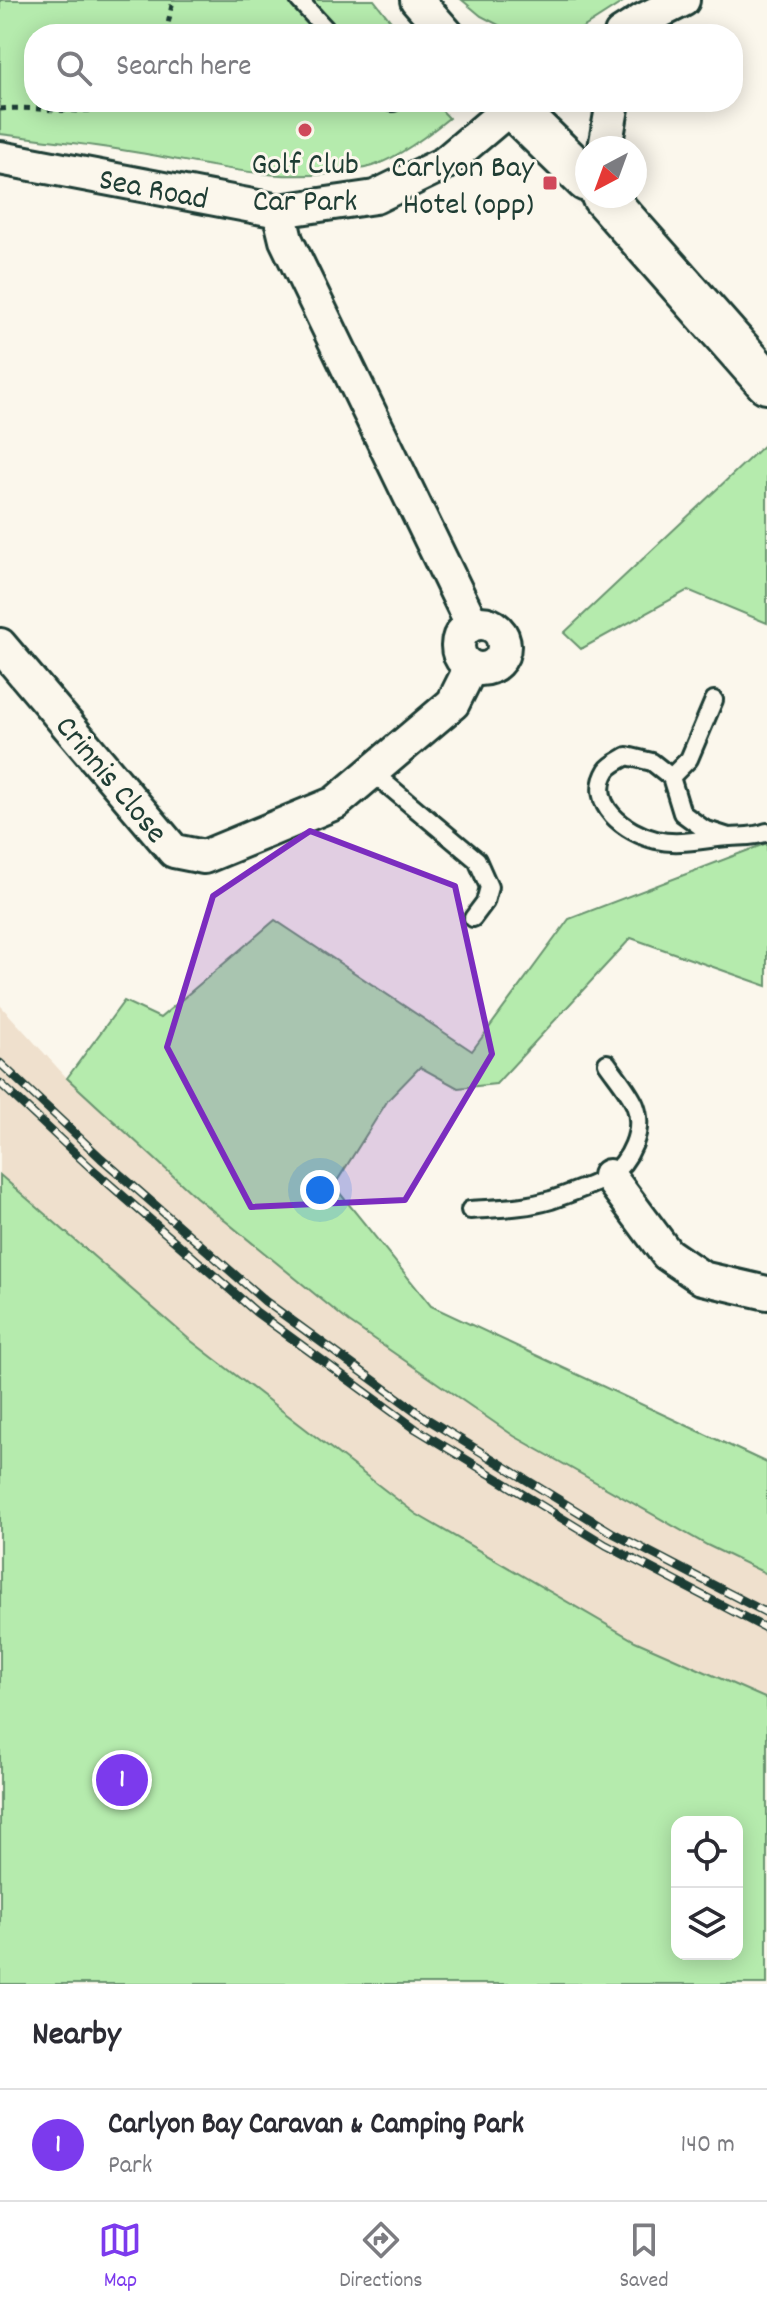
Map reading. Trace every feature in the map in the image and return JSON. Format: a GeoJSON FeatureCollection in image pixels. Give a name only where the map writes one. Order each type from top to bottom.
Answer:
{"type":"FeatureCollection","features":[{"type":"Feature","properties":{"kind":"street"},"geometry":{"type":"LineString","coordinates":[[417,0],[438,24]]}},
{"type":"Feature","properties":{"kind":"street"},"geometry":{"type":"LineString","coordinates":[[642,24],[683,0]]}},
{"type":"Feature","properties":{"kind":"street","name":"Sea Road"},"geometry":{"type":"LineString","coordinates":[[0,158],[279,211],[375,197],[445,163],[502,112]]}},
{"type":"Feature","properties":{"kind":"street"},"geometry":{"type":"LineString","coordinates":[[521,112],[575,168]]}},
{"type":"Feature","properties":{"kind":"street"},"geometry":{"type":"LineString","coordinates":[[607,136],[611,112]]}},
{"type":"Feature","properties":{"kind":"street"},"geometry":{"type":"LineString","coordinates":[[614,208],[767,382]]}},
{"type":"Feature","properties":{"kind":"street","name":"Crinnis Close"},"geometry":{"type":"LineString","coordinates":[[0,645],[174,851],[204,857],[335,803],[453,703],[471,667],[461,658],[458,642],[465,629],[472,624],[286,240],[279,211]]}},
{"type":"Feature","properties":{"kind":"street"},"geometry":{"type":"LineString","coordinates":[[609,1176],[667,1254],[702,1278],[767,1293]]}},
{"type":"Feature","properties":{"kind":"lane"},"geometry":{"type":"LineString","coordinates":[[299,0],[321,24]]}},
{"type":"Feature","properties":{"kind":"lane"},"geometry":{"type":"LineString","coordinates":[[671,777],[689,759],[714,700]]}},
{"type":"Feature","properties":{"kind":"lane"},"geometry":{"type":"LineString","coordinates":[[729,837],[704,829],[682,813],[671,777],[652,762],[627,756],[609,768],[601,785],[604,804],[618,823],[656,840],[687,842],[757,836],[767,832]]}},
{"type":"Feature","properties":{"kind":"lane"},"geometry":{"type":"LineString","coordinates":[[372,772],[477,860],[489,887],[485,902],[473,918]]}},
{"type":"Feature","properties":{"kind":"lane"},"geometry":{"type":"LineString","coordinates":[[470,1210],[550,1200],[609,1176],[636,1142],[639,1125],[635,1105],[607,1063]]}},
{"type":"Feature","properties":{"kind":"path"},"geometry":{"type":"LineString","coordinates":[[168,24],[173,0]]}},
{"type":"Feature","properties":{"kind":"path"},"geometry":{"type":"LineString","coordinates":[[0,109],[24,108]]}},
{"type":"Feature","properties":{"kind":"highlighted area"},"geometry":{"type":"Polygon","coordinates":[[[310,831],[455,886],[492,1054],[405,1200],[251,1207],[167,1047],[213,896],[310,831]]]}},
{"type":"Feature","properties":{"kind":"shaded area"},"geometry":{"type":"Polygon","coordinates":[[[0,1005],[67,1078],[196,1197],[349,1322],[514,1436],[707,1545],[767,1574],[767,1699],[635,1641],[416,1514],[190,1340],[0,1175],[0,1005]]]}},
{"type":"Feature","properties":{"kind":"green space"},"geometry":{"type":"Polygon","coordinates":[[[0,0],[374,0],[393,24],[24,24],[24,112],[443,112],[449,118],[409,148],[376,165],[305,175],[249,172],[117,149],[0,134],[0,0]]]}},
{"type":"Feature","properties":{"kind":"green space"},"geometry":{"type":"Polygon","coordinates":[[[462,0],[626,0],[589,24],[497,24],[462,0]]]}},
{"type":"Feature","properties":{"kind":"green space"},"geometry":{"type":"Polygon","coordinates":[[[767,442],[767,623],[688,590],[581,649],[564,633],[767,442]]]}},
{"type":"Feature","properties":{"kind":"green space"},"geometry":{"type":"Polygon","coordinates":[[[767,843],[767,986],[631,938],[496,1084],[458,1088],[420,1067],[388,1100],[334,1186],[431,1306],[767,1463],[767,1574],[707,1545],[514,1436],[349,1322],[196,1197],[67,1078],[124,1001],[160,1018],[275,920],[472,1051],[569,919],[767,843]]]}},
{"type":"Feature","properties":{"kind":"green space"},"geometry":{"type":"Polygon","coordinates":[[[0,1175],[190,1340],[416,1514],[635,1641],[767,1699],[767,1984],[0,1984],[0,1175]]]}},
{"type":"Feature","properties":{"kind":"railway"},"geometry":{"type":"LineString","coordinates":[[0,1063],[101,1158],[265,1301],[424,1417],[613,1533],[767,1613]]}},
{"type":"Feature","properties":{"kind":"railway"},"geometry":{"type":"LineString","coordinates":[[0,1083],[92,1169],[256,1312],[416,1429],[606,1545],[767,1629]]}},
{"type":"Feature","properties":{"kind":"place","name":"Golf Club Car Park"},"geometry":{"type":"Point","coordinates":[305,130]}},
{"type":"Feature","properties":{"kind":"place","name":"Carlyon Bay Hotel (opp)"},"geometry":{"type":"Point","coordinates":[550,183]}},
{"type":"Feature","properties":{"kind":"place","name":"Carlyon Bay Caravan & Camping Park"},"geometry":{"type":"Point","coordinates":[122,1780]}}]}
